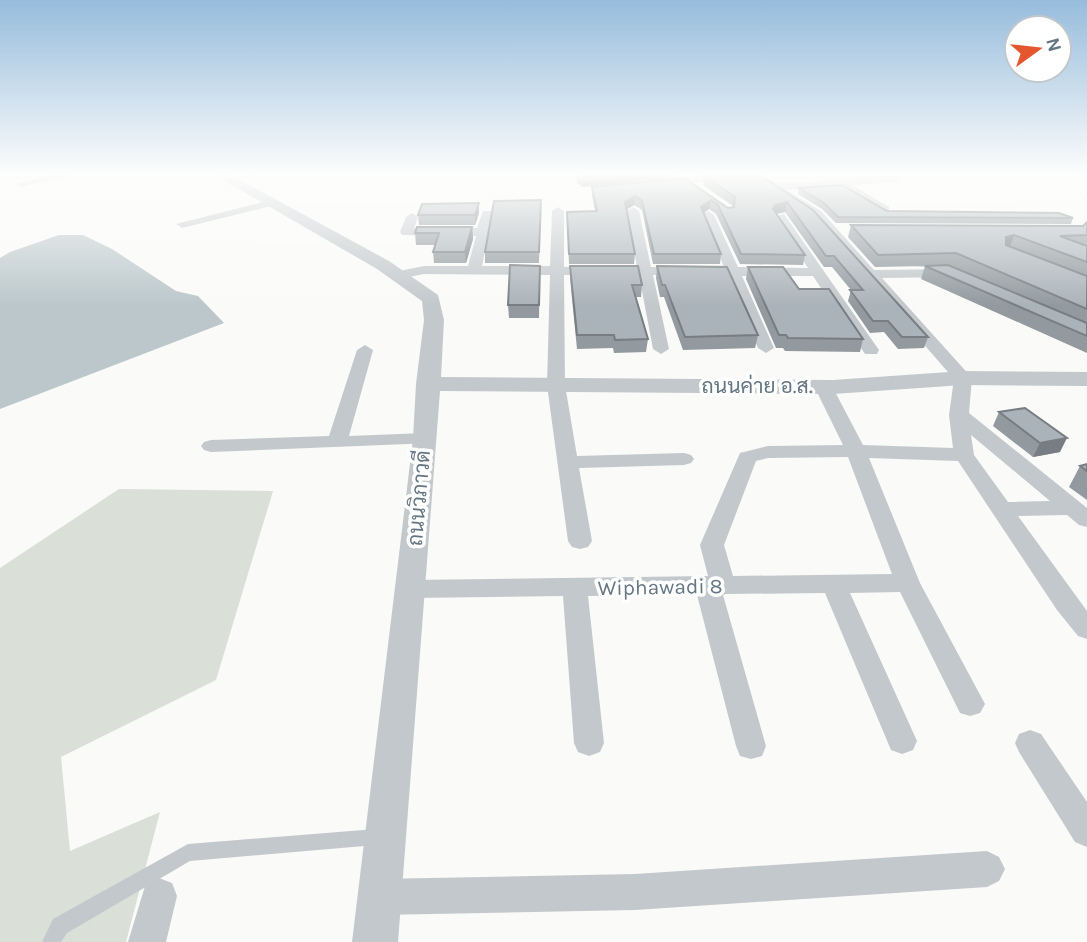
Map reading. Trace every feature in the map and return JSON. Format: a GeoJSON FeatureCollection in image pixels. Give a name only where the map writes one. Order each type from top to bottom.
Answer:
{"type":"FeatureCollection","features":[{"type":"Feature","properties":{"kind":"street"},"geometry":{"type":"LineString","coordinates":[[182,224],[208,218]]}},
{"type":"Feature","properties":{"kind":"street","name":"ถนนวิภาวดี"},"geometry":{"type":"LineString","coordinates":[[298,218],[399,275],[431,299],[434,320],[411,589],[375,942]]}},
{"type":"Feature","properties":{"kind":"street"},"geometry":{"type":"LineString","coordinates":[[412,218],[406,232],[481,232]]}},
{"type":"Feature","properties":{"kind":"street"},"geometry":{"type":"LineString","coordinates":[[474,270],[486,218]]}},
{"type":"Feature","properties":{"kind":"street"},"geometry":{"type":"LineString","coordinates":[[558,218],[556,385],[580,541]]}},
{"type":"Feature","properties":{"kind":"street"},"geometry":{"type":"LineString","coordinates":[[638,218],[645,271],[662,349]]}},
{"type":"Feature","properties":{"kind":"street"},"geometry":{"type":"LineString","coordinates":[[709,218],[766,348]]}},
{"type":"Feature","properties":{"kind":"street"},"geometry":{"type":"LineString","coordinates":[[781,218],[871,349]]}},
{"type":"Feature","properties":{"kind":"street"},"geometry":{"type":"LineString","coordinates":[[822,218],[839,230],[872,274],[963,378],[959,415],[964,455],[1087,629]]}},
{"type":"Feature","properties":{"kind":"street"},"geometry":{"type":"LineString","coordinates":[[399,275],[424,270],[820,272]]}},
{"type":"Feature","properties":{"kind":"street"},"geometry":{"type":"LineString","coordinates":[[872,274],[946,271],[970,282]]}},
{"type":"Feature","properties":{"kind":"street"},"geometry":{"type":"LineString","coordinates":[[337,441],[365,350]]}},
{"type":"Feature","properties":{"kind":"street","name":"ถนนค่าย อ.ส."},"geometry":{"type":"LineString","coordinates":[[428,384],[823,386],[963,378],[1087,379]]}},
{"type":"Feature","properties":{"kind":"street"},"geometry":{"type":"LineString","coordinates":[[823,386],[856,451],[908,583],[970,704]]}},
{"type":"Feature","properties":{"kind":"street"},"geometry":{"type":"LineString","coordinates":[[959,415],[1079,514]]}},
{"type":"Feature","properties":{"kind":"street"},"geometry":{"type":"LineString","coordinates":[[211,446],[425,439]]}},
{"type":"Feature","properties":{"kind":"street"},"geometry":{"type":"LineString","coordinates":[[751,746],[715,586],[712,545],[747,457],[768,452],[856,451],[964,455]]}},
{"type":"Feature","properties":{"kind":"street"},"geometry":{"type":"LineString","coordinates":[[568,462],[684,459]]}},
{"type":"Feature","properties":{"kind":"street"},"geometry":{"type":"LineString","coordinates":[[1001,509],[1079,514]]}},
{"type":"Feature","properties":{"kind":"street","name":"Wiphawadi 8"},"geometry":{"type":"LineString","coordinates":[[411,589],[908,583]]}},
{"type":"Feature","properties":{"kind":"street"},"geometry":{"type":"LineString","coordinates":[[834,585],[902,741]]}},
{"type":"Feature","properties":{"kind":"street"},"geometry":{"type":"LineString","coordinates":[[575,589],[589,743]]}},
{"type":"Feature","properties":{"kind":"street"},"geometry":{"type":"LineString","coordinates":[[1030,743],[1087,831]]}},
{"type":"Feature","properties":{"kind":"street"},"geometry":{"type":"LineString","coordinates":[[379,897],[635,892],[987,869]]}},
{"type":"Feature","properties":{"kind":"street"},"geometry":{"type":"LineString","coordinates":[[147,942],[159,896]]}},
{"type":"Feature","properties":{"kind":"lane"},"geometry":{"type":"LineString","coordinates":[[51,942],[60,926],[188,852],[386,836]]}},
{"type":"Feature","properties":{"kind":"shaded area"},"geometry":{"type":"Polygon","coordinates":[[[59,235],[83,235],[112,249],[176,291],[198,296],[224,323],[0,409],[0,258],[59,235]]]}},
{"type":"Feature","properties":{"kind":"shaded area"},"geometry":{"type":"Polygon","coordinates":[[[119,489],[273,491],[216,680],[61,757],[70,851],[160,812],[126,942],[0,942],[0,568],[119,489]]]}},
{"type":"Feature","properties":{"kind":"building"},"geometry":{"type":"Polygon","coordinates":[[[491,218],[540,218],[539,252],[485,252],[491,218]]]}},
{"type":"Feature","properties":{"kind":"building"},"geometry":{"type":"Polygon","coordinates":[[[567,218],[628,218],[635,254],[569,254],[567,218]]]}},
{"type":"Feature","properties":{"kind":"building"},"geometry":{"type":"Polygon","coordinates":[[[646,218],[706,218],[721,254],[654,254],[646,218]]]}},
{"type":"Feature","properties":{"kind":"building"},"geometry":{"type":"Polygon","coordinates":[[[724,218],[779,218],[805,255],[741,254],[724,218]]]}},
{"type":"Feature","properties":{"kind":"building"},"geometry":{"type":"Polygon","coordinates":[[[799,218],[820,218],[928,337],[902,337],[888,321],[873,321],[850,290],[863,290],[834,256],[826,256],[799,218]]]}},
{"type":"Feature","properties":{"kind":"building"},"geometry":{"type":"Polygon","coordinates":[[[1087,222],[1087,235],[1060,236],[1087,246],[1087,262],[1014,235],[1006,237],[1006,245],[1087,276],[1087,309],[956,253],[878,255],[851,225],[1083,226],[1087,222]]]}},
{"type":"Feature","properties":{"kind":"building"},"geometry":{"type":"Polygon","coordinates":[[[417,227],[472,227],[465,252],[433,252],[439,233],[415,233],[417,227]]]}},
{"type":"Feature","properties":{"kind":"building"},"geometry":{"type":"Polygon","coordinates":[[[510,265],[540,266],[539,305],[508,305],[510,265]]]}},
{"type":"Feature","properties":{"kind":"building"},"geometry":{"type":"Polygon","coordinates":[[[948,265],[1087,323],[1087,336],[925,266],[948,265]]]}},
{"type":"Feature","properties":{"kind":"building"},"geometry":{"type":"Polygon","coordinates":[[[570,266],[638,266],[642,285],[632,285],[648,339],[615,340],[614,335],[577,335],[570,266]]]}},
{"type":"Feature","properties":{"kind":"building"},"geometry":{"type":"Polygon","coordinates":[[[657,266],[727,267],[758,335],[685,337],[665,285],[662,285],[657,266]]]}},
{"type":"Feature","properties":{"kind":"building"},"geometry":{"type":"Polygon","coordinates":[[[748,267],[783,267],[799,289],[829,289],[863,339],[788,338],[786,335],[779,335],[748,267]]]}},
{"type":"Feature","properties":{"kind":"building"},"geometry":{"type":"Polygon","coordinates":[[[1025,408],[1067,438],[1040,443],[999,412],[1025,408]]]}}]}
